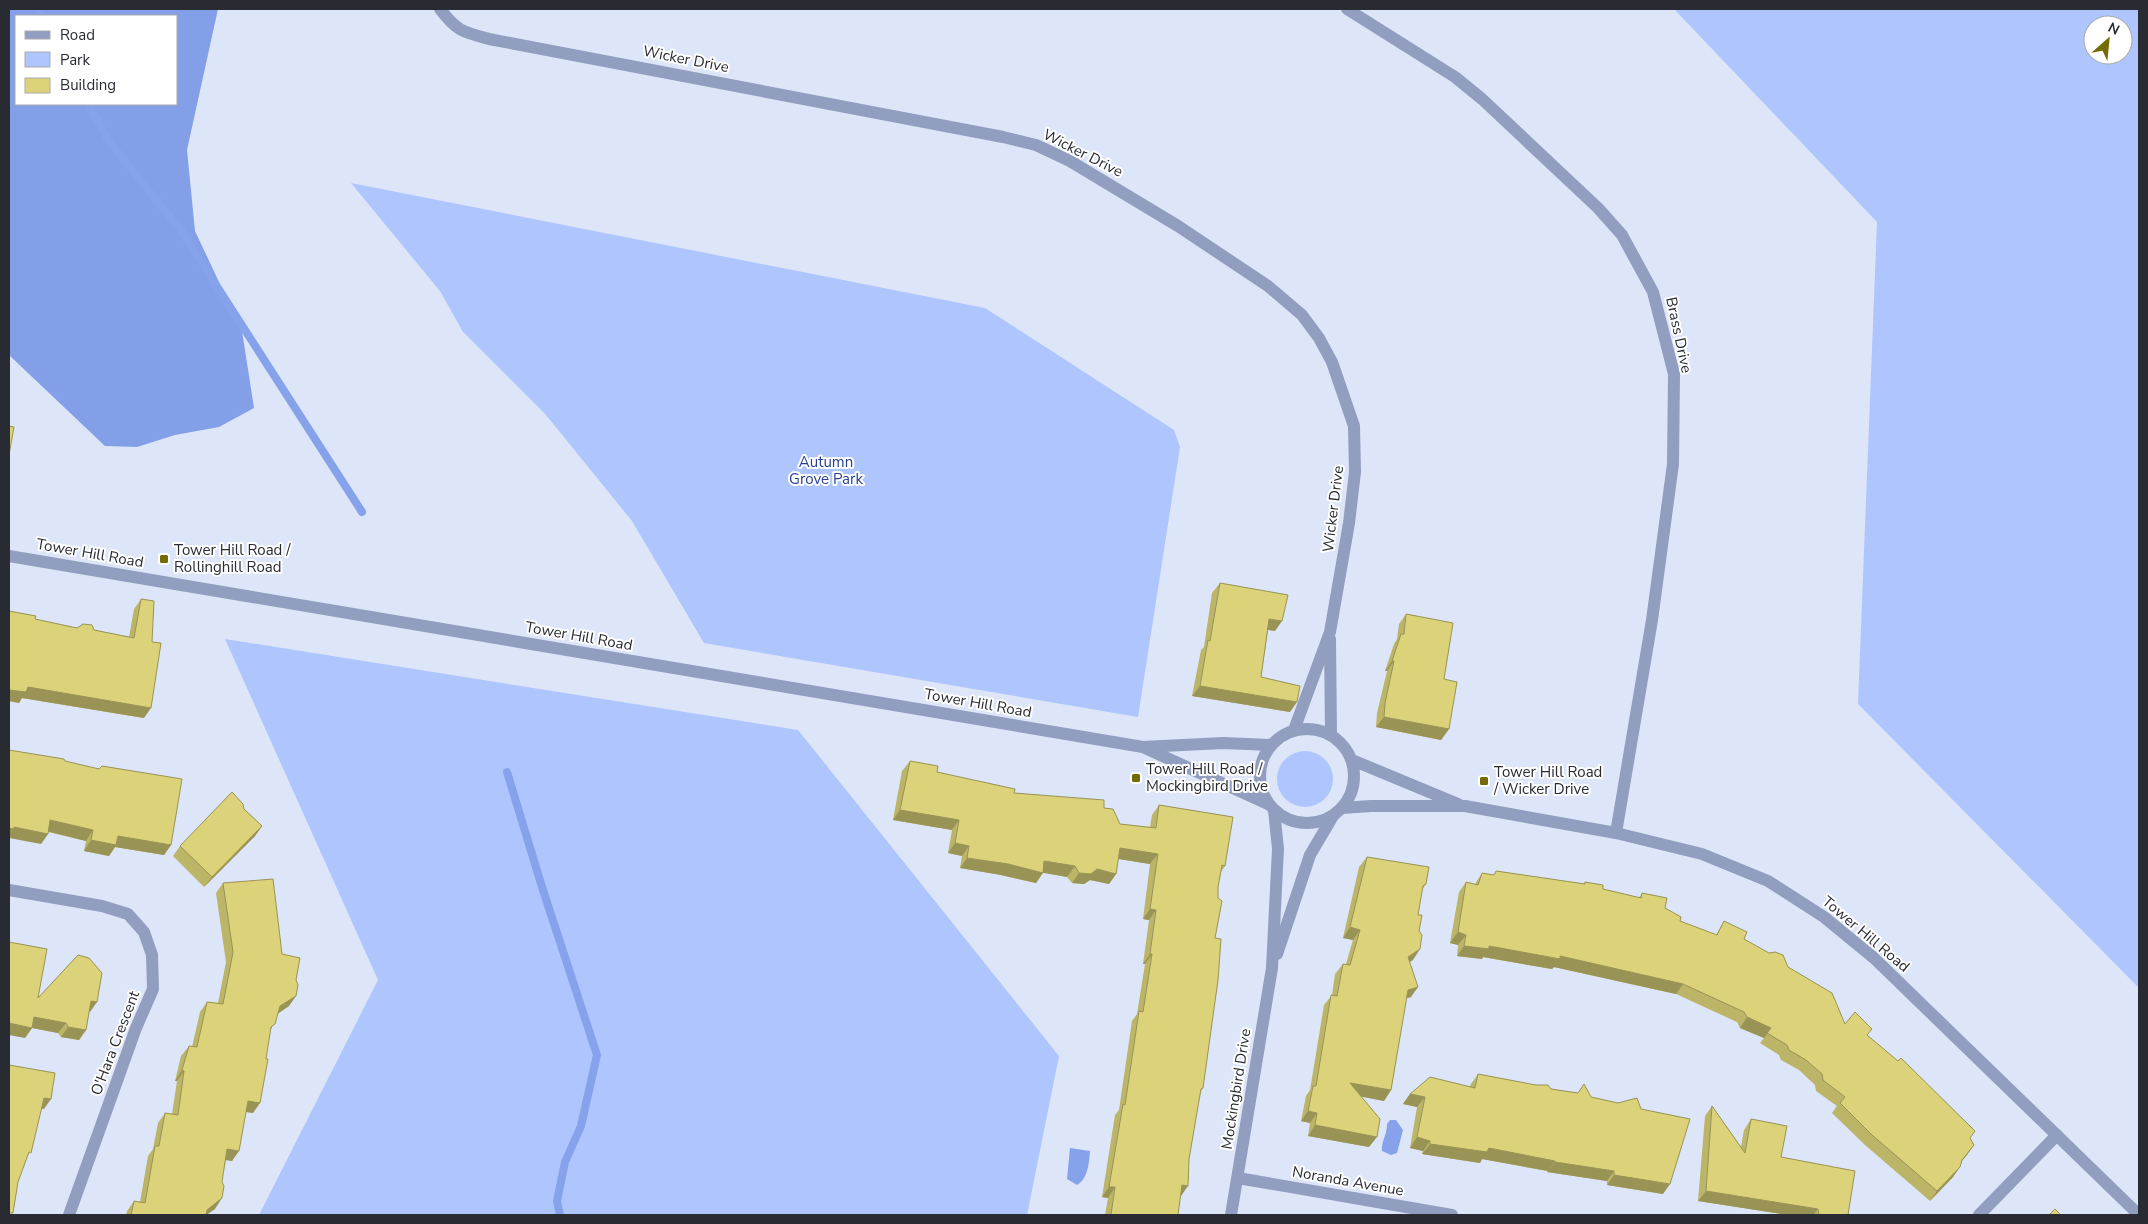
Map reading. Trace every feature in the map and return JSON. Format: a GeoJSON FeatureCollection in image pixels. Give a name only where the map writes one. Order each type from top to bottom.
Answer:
{"type":"FeatureCollection","features":[{"type":"Feature","properties":{"kind":"street","name":"Wicker Drive"},"geometry":{"type":"LineString","coordinates":[[440,9],[453,25],[461,31],[489,39],[1003,137],[1036,146],[1070,161],[1129,196],[1268,286],[1302,315],[1319,338],[1332,362],[1354,426],[1356,472],[1330,632],[1294,730]]}},
{"type":"Feature","properties":{"kind":"street","name":"Brass Drive"},"geometry":{"type":"LineString","coordinates":[[1347,9],[1455,77],[1482,99],[1598,208],[1622,235],[1653,292],[1674,374],[1672,464],[1652,620],[1616,832]]}},
{"type":"Feature","properties":{"kind":"street","name":"Tower Hill Road"},"geometry":{"type":"LineString","coordinates":[[9,556],[1143,747],[1223,743],[1271,745]]}},
{"type":"Feature","properties":{"kind":"street","name":"Wicker Drive"},"geometry":{"type":"LineString","coordinates":[[1330,632],[1331,735]]}},
{"type":"Feature","properties":{"kind":"street"},"geometry":{"type":"LineString","coordinates":[[1313,729],[1331,735],[1344,746],[1352,760],[1355,781],[1353,790],[1338,812],[1318,823],[1302,823],[1287,819],[1271,807],[1262,789],[1260,774],[1263,758],[1278,738],[1294,730],[1313,729]]}},
{"type":"Feature","properties":{"kind":"street","name":"Tower Hill Road"},"geometry":{"type":"LineString","coordinates":[[1143,747],[1271,807]]}},
{"type":"Feature","properties":{"kind":"street","name":"Tower Hill Road"},"geometry":{"type":"LineString","coordinates":[[1352,760],[1466,806]]}},
{"type":"Feature","properties":{"kind":"street","name":"Tower Hill Road"},"geometry":{"type":"LineString","coordinates":[[1338,812],[1371,806],[1466,806],[1616,832],[1702,854],[1768,881],[1824,916],[1874,958],[2139,1215]]}},
{"type":"Feature","properties":{"kind":"street","name":"Mockingbird Drive"},"geometry":{"type":"LineString","coordinates":[[1231,1215],[1272,968],[1278,849],[1271,807]]}},
{"type":"Feature","properties":{"kind":"street","name":"Mockingbird Drive"},"geometry":{"type":"LineString","coordinates":[[1272,968],[1310,855],[1338,812]]}},
{"type":"Feature","properties":{"kind":"street","name":"O'Hara Crescent"},"geometry":{"type":"LineString","coordinates":[[9,890],[102,906],[128,914],[144,932],[152,955],[152,989],[136,1028],[69,1215]]}},
{"type":"Feature","properties":{"kind":"street"},"geometry":{"type":"LineString","coordinates":[[1979,1215],[2057,1135]]}},
{"type":"Feature","properties":{"kind":"street","name":"Noranda Avenue"},"geometry":{"type":"LineString","coordinates":[[1238,1178],[1452,1215]]}},
{"type":"Feature","properties":{"kind":"green space"},"geometry":{"type":"Polygon","coordinates":[[[1674,9],[2139,9],[2139,988],[1858,704],[1877,222],[1674,9]]]}},
{"type":"Feature","properties":{"kind":"green space","name":"Autumn Grove Park"},"geometry":{"type":"Polygon","coordinates":[[[351,183],[985,308],[1174,430],[1180,447],[1138,717],[704,643],[632,521],[546,415],[463,332],[440,291],[351,183]]]}},
{"type":"Feature","properties":{"kind":"green space"},"geometry":{"type":"Polygon","coordinates":[[[225,639],[798,730],[1059,1056],[1027,1215],[259,1215],[378,980],[225,639]]]}},
{"type":"Feature","properties":{"kind":"green space"},"geometry":{"type":"Polygon","coordinates":[[[1300,751],[1310,751],[1325,759],[1331,768],[1333,779],[1331,790],[1325,799],[1310,807],[1300,807],[1289,802],[1282,795],[1277,784],[1277,774],[1282,763],[1289,756],[1300,751]]]}},
{"type":"Feature","properties":{"kind":"shaded area"},"geometry":{"type":"Polygon","coordinates":[[[9,9],[218,9],[187,150],[195,231],[242,331],[254,408],[219,427],[175,435],[137,447],[105,446],[9,355],[9,9]]]}},
{"type":"Feature","properties":{"kind":"shaded area"},"geometry":{"type":"Polygon","coordinates":[[[1390,1120],[1396,1120],[1403,1130],[1397,1153],[1391,1155],[1382,1151],[1387,1124],[1390,1120]]]}},
{"type":"Feature","properties":{"kind":"shaded area"},"geometry":{"type":"Polygon","coordinates":[[[1070,1148],[1090,1151],[1086,1175],[1077,1185],[1067,1179],[1070,1148]]]}},
{"type":"Feature","properties":{"kind":"building"},"geometry":{"type":"Polygon","coordinates":[[[9,426],[14,427],[9,455],[9,426]]]}},
{"type":"Feature","properties":{"kind":"building"},"geometry":{"type":"Polygon","coordinates":[[[1220,583],[1288,595],[1282,621],[1269,619],[1261,677],[1300,686],[1297,702],[1200,686],[1220,583]]]}},
{"type":"Feature","properties":{"kind":"building"},"geometry":{"type":"Polygon","coordinates":[[[141,599],[154,601],[152,642],[161,643],[151,708],[28,687],[26,692],[9,690],[9,611],[36,616],[35,619],[77,628],[83,624],[92,625],[94,630],[134,638],[141,599]]]}},
{"type":"Feature","properties":{"kind":"building"},"geometry":{"type":"Polygon","coordinates":[[[1406,614],[1453,623],[1444,679],[1457,682],[1449,729],[1384,717],[1394,661],[1392,661],[1401,634],[1404,634],[1406,614]]]}},
{"type":"Feature","properties":{"kind":"building"},"geometry":{"type":"Polygon","coordinates":[[[9,750],[64,759],[65,761],[99,769],[102,766],[182,779],[171,845],[118,836],[116,845],[91,840],[93,830],[50,820],[48,834],[14,827],[14,829],[9,828],[9,750]]]}},
{"type":"Feature","properties":{"kind":"building"},"geometry":{"type":"Polygon","coordinates":[[[910,761],[938,766],[937,772],[1015,789],[1014,793],[1104,800],[1104,808],[1113,809],[1120,824],[1156,828],[1159,805],[1233,817],[1225,866],[1222,865],[1218,887],[1218,898],[1222,901],[1215,938],[1221,939],[1218,980],[1203,1088],[1201,1089],[1189,1159],[1188,1186],[1182,1185],[1178,1215],[1111,1215],[1115,1187],[1109,1187],[1123,1104],[1125,1105],[1139,1011],[1143,1012],[1152,954],[1150,954],[1156,910],[1150,909],[1158,854],[1120,848],[1116,874],[1097,869],[1091,874],[1079,873],[1075,866],[1044,861],[1043,873],[1008,864],[967,858],[969,846],[955,843],[959,820],[900,810],[910,761]]]}},
{"type":"Feature","properties":{"kind":"building"},"geometry":{"type":"Polygon","coordinates":[[[232,792],[243,804],[244,809],[262,826],[212,877],[180,846],[232,792]]]}},
{"type":"Feature","properties":{"kind":"building"},"geometry":{"type":"Polygon","coordinates":[[[1367,857],[1429,867],[1426,884],[1423,886],[1418,915],[1422,915],[1419,931],[1422,935],[1420,949],[1408,957],[1418,987],[1408,990],[1391,1090],[1350,1083],[1380,1119],[1377,1137],[1315,1125],[1317,1113],[1308,1111],[1313,1086],[1316,1086],[1331,995],[1337,996],[1343,964],[1350,965],[1360,930],[1350,927],[1367,857]]]}},
{"type":"Feature","properties":{"kind":"building"},"geometry":{"type":"Polygon","coordinates":[[[1496,871],[1603,885],[1603,889],[1641,898],[1642,893],[1667,898],[1665,908],[1681,917],[1680,921],[1717,935],[1724,921],[1747,932],[1744,939],[1769,953],[1775,952],[1783,955],[1788,967],[1832,993],[1845,1024],[1855,1012],[1872,1029],[1867,1035],[1898,1061],[1901,1058],[1975,1131],[1970,1138],[1974,1145],[1962,1160],[1960,1167],[1937,1191],[1872,1135],[1840,1103],[1845,1097],[1823,1080],[1822,1074],[1806,1060],[1789,1050],[1787,1045],[1767,1033],[1771,1028],[1747,1017],[1744,1012],[1683,984],[1560,956],[1560,959],[1489,946],[1489,949],[1464,946],[1466,935],[1458,932],[1466,882],[1478,885],[1482,873],[1494,875],[1496,871]]]}},
{"type":"Feature","properties":{"kind":"building"},"geometry":{"type":"Polygon","coordinates":[[[273,879],[282,954],[300,958],[296,980],[298,985],[296,996],[280,1006],[275,1024],[271,1027],[266,1059],[268,1059],[260,1103],[248,1101],[239,1151],[227,1149],[222,1182],[224,1186],[222,1198],[207,1210],[206,1215],[131,1215],[134,1201],[145,1203],[155,1146],[159,1146],[165,1113],[178,1115],[184,1071],[182,1070],[189,1046],[197,1047],[207,1002],[223,1004],[233,952],[223,883],[273,879]]]}},
{"type":"Feature","properties":{"kind":"building"},"geometry":{"type":"Polygon","coordinates":[[[9,942],[47,949],[38,998],[78,955],[89,958],[102,973],[97,1002],[91,1001],[86,1030],[68,1027],[66,1023],[34,1017],[32,1028],[9,1023],[9,942]]]}},
{"type":"Feature","properties":{"kind":"building"},"geometry":{"type":"Polygon","coordinates":[[[9,1065],[55,1073],[51,1099],[44,1098],[31,1153],[29,1152],[18,1182],[13,1213],[9,1213],[9,1065]]]}},
{"type":"Feature","properties":{"kind":"building"},"geometry":{"type":"Polygon","coordinates":[[[1478,1074],[1536,1085],[1548,1085],[1551,1089],[1578,1093],[1584,1084],[1591,1097],[1618,1103],[1637,1098],[1641,1109],[1690,1119],[1670,1184],[1614,1175],[1614,1171],[1555,1162],[1489,1148],[1487,1152],[1430,1144],[1430,1141],[1417,1137],[1425,1097],[1410,1094],[1430,1077],[1475,1088],[1478,1074]]]}},
{"type":"Feature","properties":{"kind":"building"},"geometry":{"type":"Polygon","coordinates":[[[1712,1106],[1745,1153],[1751,1119],[1787,1126],[1781,1157],[1855,1171],[1848,1215],[1819,1215],[1818,1209],[1706,1191],[1712,1106]]]}},
{"type":"Feature","properties":{"kind":"building"},"geometry":{"type":"Polygon","coordinates":[[[2055,1209],[2061,1215],[2049,1215],[2055,1209]]]}},
{"type":"Feature","properties":{"kind":"waterway"},"geometry":{"type":"LineString","coordinates":[[38,9],[41,15]]}},
{"type":"Feature","properties":{"kind":"waterway"},"geometry":{"type":"LineString","coordinates":[[90,105],[108,140],[180,229],[362,512]]}},
{"type":"Feature","properties":{"kind":"waterway"},"geometry":{"type":"LineString","coordinates":[[507,772],[597,1055],[581,1126],[565,1162],[557,1201],[560,1215]]}},
{"type":"Feature","properties":{"kind":"place","name":"Tower Hill Road / Rollinghill Road"},"geometry":{"type":"Point","coordinates":[164,559]}},
{"type":"Feature","properties":{"kind":"place","name":"Tower Hill Road / Mockingbird Drive"},"geometry":{"type":"Point","coordinates":[1136,778]}},
{"type":"Feature","properties":{"kind":"place","name":"Tower Hill Road / Wicker Drive"},"geometry":{"type":"Point","coordinates":[1484,781]}}]}
